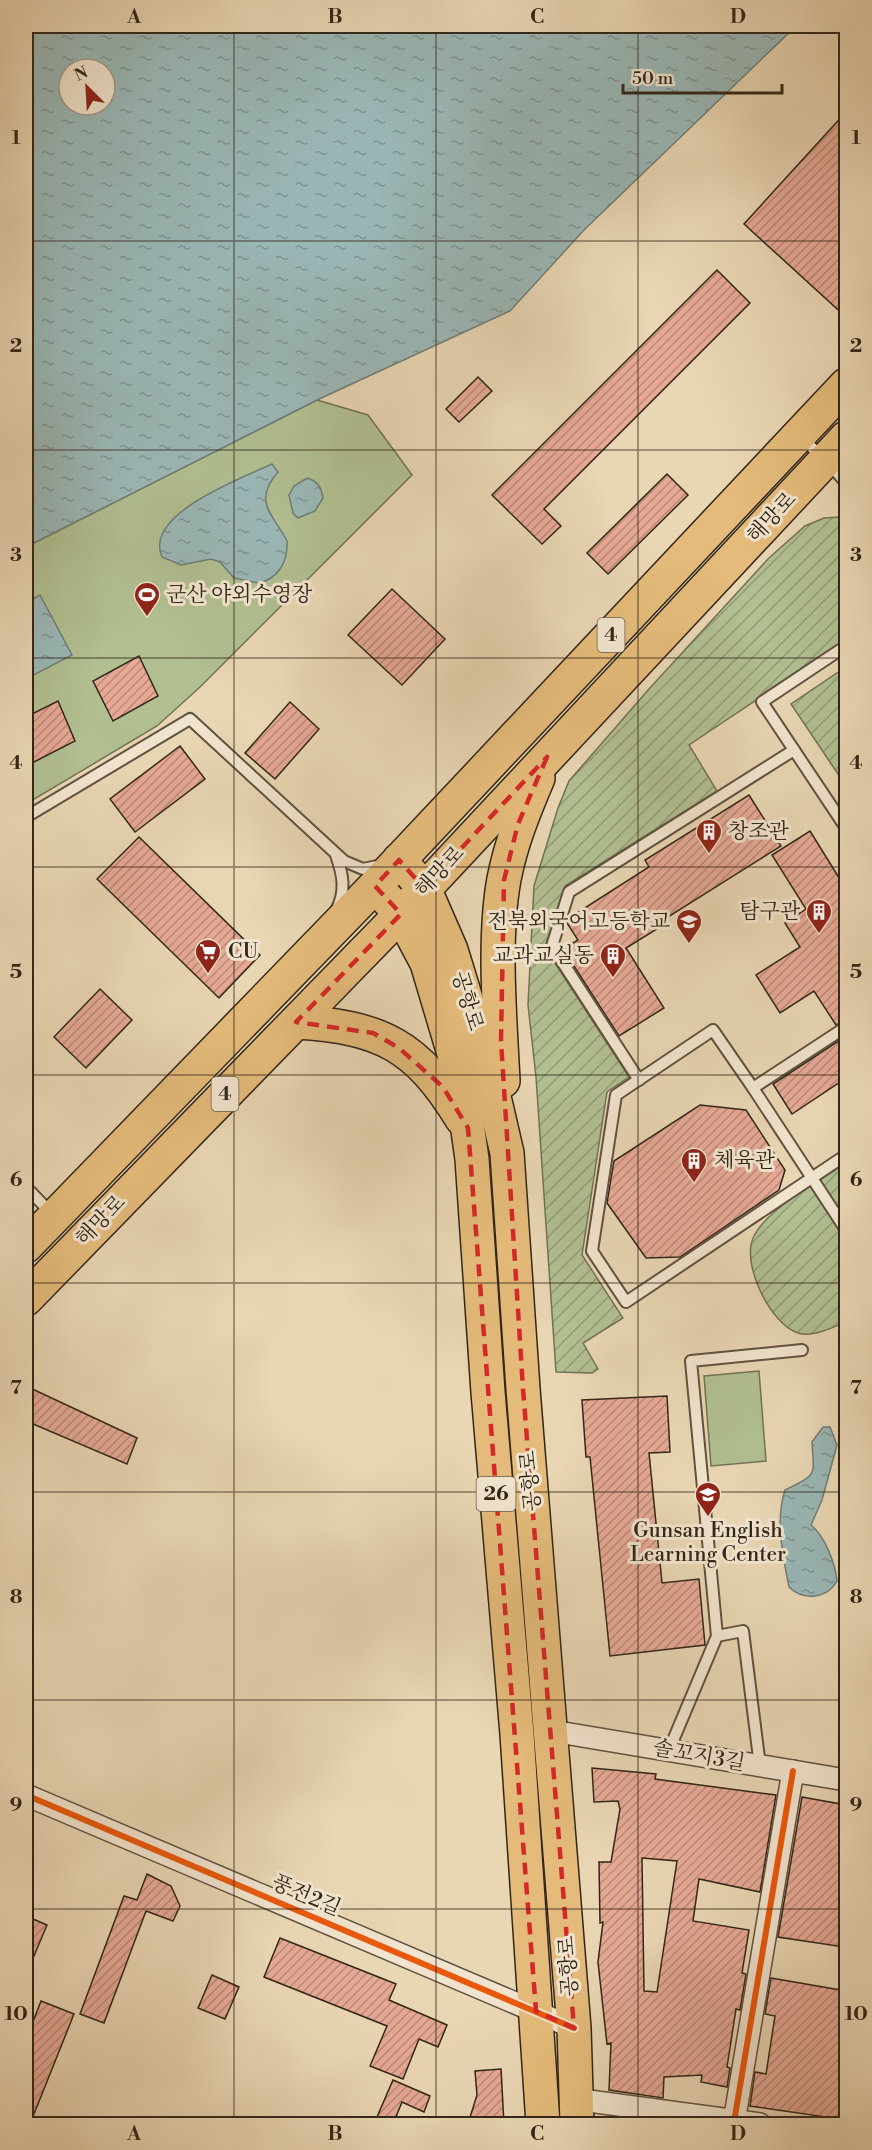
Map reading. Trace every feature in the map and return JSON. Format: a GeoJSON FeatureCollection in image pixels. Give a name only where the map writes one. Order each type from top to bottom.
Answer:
{"type":"FeatureCollection","features":[{"type":"Feature","properties":{"kind":"main road","name":"해망로"},"geometry":{"type":"LineString","coordinates":[[26,1246],[375,886],[846,385]]}},
{"type":"Feature","properties":{"kind":"main road","name":"해망로"},"geometry":{"type":"LineString","coordinates":[[26,1299],[401,914],[547,758],[840,460]]}},
{"type":"Feature","properties":{"kind":"main road","name":"26"},"geometry":{"type":"LineString","coordinates":[[507,1153],[500,936],[504,880],[518,824],[547,758]]}},
{"type":"Feature","properties":{"kind":"main road","name":"공항로"},"geometry":{"type":"LineString","coordinates":[[399,860],[424,888],[454,961],[488,1071],[507,1153],[524,1401],[574,2028],[576,2111]]}},
{"type":"Feature","properties":{"kind":"main road","name":"공항로"},"geometry":{"type":"LineString","coordinates":[[375,886],[401,914],[427,963],[460,1074],[468,1128],[517,1734],[543,2124]]}},
{"type":"Feature","properties":{"kind":"main road"},"geometry":{"type":"LineString","coordinates":[[296,1022],[339,1024],[374,1033],[399,1048],[422,1065],[443,1088],[468,1128]]}},
{"type":"Feature","properties":{"kind":"street","name":"솔꼬지3길"},"geometry":{"type":"LineString","coordinates":[[552,1731],[846,1780]]}},
{"type":"Feature","properties":{"kind":"street"},"geometry":{"type":"LineString","coordinates":[[734,2122],[793,1771]]}},
{"type":"Feature","properties":{"kind":"street","name":"풍전2길"},"geometry":{"type":"LineString","coordinates":[[26,1796],[574,2028]]}},
{"type":"Feature","properties":{"kind":"street"},"geometry":{"type":"LineString","coordinates":[[576,2111],[760,2124]]}},
{"type":"Feature","properties":{"kind":"lane"},"geometry":{"type":"LineString","coordinates":[[798,436],[840,460]]}},
{"type":"Feature","properties":{"kind":"lane"},"geometry":{"type":"LineString","coordinates":[[846,646],[762,702],[846,828]]}},
{"type":"Feature","properties":{"kind":"lane"},"geometry":{"type":"LineString","coordinates":[[26,818],[190,719],[352,866],[363,869],[399,860]]}},
{"type":"Feature","properties":{"kind":"lane"},"geometry":{"type":"LineString","coordinates":[[639,1080],[552,945],[569,892],[794,750]]}},
{"type":"Feature","properties":{"kind":"lane"},"geometry":{"type":"LineString","coordinates":[[327,935],[342,896],[343,876],[335,852]]}},
{"type":"Feature","properties":{"kind":"lane"},"geometry":{"type":"LineString","coordinates":[[753,1088],[846,1026]]}},
{"type":"Feature","properties":{"kind":"lane"},"geometry":{"type":"LineString","coordinates":[[846,1155],[812,1178],[627,1302],[592,1251],[616,1095],[713,1030],[753,1088],[812,1178],[846,1230]]}},
{"type":"Feature","properties":{"kind":"lane","name":"해망로"},"geometry":{"type":"LineString","coordinates":[[26,1187],[54,1216]]}},
{"type":"Feature","properties":{"kind":"lane"},"geometry":{"type":"LineString","coordinates":[[669,1750],[717,1635],[691,1361],[802,1350]]}},
{"type":"Feature","properties":{"kind":"lane"},"geometry":{"type":"LineString","coordinates":[[717,1635],[743,1631],[760,1766]]}},
{"type":"Feature","properties":{"kind":"highlighted area"},"geometry":{"type":"Polygon","coordinates":[[[547,757],[518,824],[504,880],[501,1041],[523,1389],[574,2028],[536,2011],[468,1128],[443,1087],[399,1048],[373,1033],[296,1022],[401,914],[375,886],[399,860],[424,888],[547,757]]]}},
{"type":"Feature","properties":{"kind":"green space","name":"군산 야외수영장"},"geometry":{"type":"Polygon","coordinates":[[[317,400],[368,415],[412,475],[199,688],[157,726],[26,804],[26,547],[317,400]]]}},
{"type":"Feature","properties":{"kind":"green space"},"geometry":{"type":"Polygon","coordinates":[[[840,517],[846,520],[846,640],[689,745],[717,791],[565,886],[545,948],[629,1077],[607,1092],[582,1255],[623,1318],[583,1343],[598,1369],[592,1373],[556,1372],[536,1077],[528,1005],[534,886],[558,808],[569,781],[649,689],[769,558],[805,526],[824,518],[840,517]]]}},
{"type":"Feature","properties":{"kind":"green space"},"geometry":{"type":"Polygon","coordinates":[[[846,667],[846,786],[791,704],[846,667]]]}},
{"type":"Feature","properties":{"kind":"green space"},"geometry":{"type":"Polygon","coordinates":[[[846,1163],[846,1322],[816,1333],[798,1333],[777,1318],[760,1291],[751,1261],[754,1236],[782,1205],[846,1163]]]}},
{"type":"Feature","properties":{"kind":"green space"},"geometry":{"type":"Polygon","coordinates":[[[759,1371],[766,1461],[711,1466],[704,1376],[759,1371]]]}},
{"type":"Feature","properties":{"kind":"water"},"geometry":{"type":"Polygon","coordinates":[[[26,26],[796,26],[584,230],[510,311],[317,400],[26,547],[26,26]]]}},
{"type":"Feature","properties":{"kind":"water"},"geometry":{"type":"Polygon","coordinates":[[[272,464],[278,472],[266,492],[266,501],[268,509],[287,541],[287,548],[281,568],[272,578],[258,583],[234,578],[220,562],[211,559],[181,565],[162,557],[160,541],[167,526],[181,512],[219,488],[272,464]]]}},
{"type":"Feature","properties":{"kind":"water"},"geometry":{"type":"Polygon","coordinates":[[[307,478],[318,485],[323,498],[315,511],[298,518],[293,513],[289,495],[294,486],[307,478]]]}},
{"type":"Feature","properties":{"kind":"water"},"geometry":{"type":"Polygon","coordinates":[[[40,595],[72,655],[26,679],[26,603],[40,595]]]}},
{"type":"Feature","properties":{"kind":"water"},"geometry":{"type":"Polygon","coordinates":[[[823,1427],[830,1427],[837,1445],[822,1500],[811,1525],[821,1536],[828,1550],[837,1581],[827,1592],[808,1596],[795,1592],[789,1587],[780,1526],[782,1502],[785,1490],[812,1473],[812,1442],[823,1427]]]}},
{"type":"Feature","properties":{"kind":"building"},"geometry":{"type":"Polygon","coordinates":[[[846,112],[846,317],[744,224],[846,112]]]}},
{"type":"Feature","properties":{"kind":"building"},"geometry":{"type":"Polygon","coordinates":[[[717,270],[750,303],[544,509],[561,526],[542,544],[492,495],[717,270]]]}},
{"type":"Feature","properties":{"kind":"building"},"geometry":{"type":"Polygon","coordinates":[[[478,377],[492,391],[459,422],[446,409],[478,377]]]}},
{"type":"Feature","properties":{"kind":"building"},"geometry":{"type":"Polygon","coordinates":[[[667,474],[688,495],[608,574],[587,553],[667,474]]]}},
{"type":"Feature","properties":{"kind":"building"},"geometry":{"type":"Polygon","coordinates":[[[392,589],[445,639],[402,685],[348,635],[392,589]]]}},
{"type":"Feature","properties":{"kind":"building"},"geometry":{"type":"Polygon","coordinates":[[[139,656],[158,696],[113,721],[93,681],[139,656]]]}},
{"type":"Feature","properties":{"kind":"building"},"geometry":{"type":"Polygon","coordinates":[[[58,701],[75,741],[32,763],[26,749],[26,717],[58,701]]]}},
{"type":"Feature","properties":{"kind":"building"},"geometry":{"type":"Polygon","coordinates":[[[290,702],[319,729],[275,779],[245,753],[290,702]]]}},
{"type":"Feature","properties":{"kind":"building"},"geometry":{"type":"Polygon","coordinates":[[[180,746],[205,779],[135,832],[110,799],[180,746]]]}},
{"type":"Feature","properties":{"kind":"building"},"geometry":{"type":"Polygon","coordinates":[[[749,795],[781,846],[663,920],[665,924],[626,948],[664,1008],[619,1036],[563,949],[578,940],[567,923],[569,918],[649,867],[645,860],[749,795]]]}},
{"type":"Feature","properties":{"kind":"building","name":"탐구관"},"geometry":{"type":"Polygon","coordinates":[[[810,831],[846,889],[846,1020],[836,1025],[814,991],[780,1013],[756,975],[800,947],[785,923],[806,909],[772,855],[810,831]]]}},
{"type":"Feature","properties":{"kind":"building"},"geometry":{"type":"Polygon","coordinates":[[[139,837],[260,955],[219,998],[97,879],[139,837]]]}},
{"type":"Feature","properties":{"kind":"building"},"geometry":{"type":"Polygon","coordinates":[[[100,989],[132,1020],[86,1068],[54,1037],[100,989]]]}},
{"type":"Feature","properties":{"kind":"building"},"geometry":{"type":"Polygon","coordinates":[[[846,1036],[846,1078],[792,1114],[773,1084],[846,1036]]]}},
{"type":"Feature","properties":{"kind":"building","name":"체육관"},"geometry":{"type":"Polygon","coordinates":[[[700,1105],[746,1110],[785,1170],[779,1190],[680,1257],[646,1258],[607,1203],[614,1161],[700,1105]]]}},
{"type":"Feature","properties":{"kind":"building"},"geometry":{"type":"Polygon","coordinates":[[[26,1386],[137,1438],[127,1464],[26,1421],[26,1386]]]}},
{"type":"Feature","properties":{"kind":"building"},"geometry":{"type":"Polygon","coordinates":[[[667,1396],[670,1452],[649,1453],[662,1583],[699,1579],[705,1645],[610,1656],[590,1457],[586,1457],[582,1400],[667,1396]]]}},
{"type":"Feature","properties":{"kind":"building"},"geometry":{"type":"Polygon","coordinates":[[[592,1768],[656,1774],[655,1779],[776,1795],[760,1892],[699,1879],[693,1921],[749,1930],[742,1973],[746,1974],[740,2010],[736,2009],[727,2067],[730,2068],[727,2087],[701,2082],[702,2075],[664,2077],[663,2098],[609,2090],[611,2043],[607,2044],[598,1962],[603,1922],[600,1923],[599,1862],[611,1862],[620,1809],[618,1801],[594,1802],[592,1768]],[[642,1858],[644,1991],[657,1992],[677,1861],[642,1858]]]}},
{"type":"Feature","properties":{"kind":"building"},"geometry":{"type":"Polygon","coordinates":[[[802,1797],[846,1805],[844,1947],[778,1937],[802,1797]]]}},
{"type":"Feature","properties":{"kind":"building"},"geometry":{"type":"Polygon","coordinates":[[[147,1874],[171,1886],[180,1906],[173,1921],[146,1911],[104,2023],[80,2014],[124,1896],[137,1900],[147,1874]]]}},
{"type":"Feature","properties":{"kind":"building"},"geometry":{"type":"Polygon","coordinates":[[[26,1916],[47,1925],[26,1975],[26,1916]]]}},
{"type":"Feature","properties":{"kind":"building"},"geometry":{"type":"Polygon","coordinates":[[[280,1938],[396,1984],[389,2000],[447,2025],[438,2047],[419,2039],[403,2079],[370,2066],[387,2026],[264,1977],[280,1938]]]}},
{"type":"Feature","properties":{"kind":"building"},"geometry":{"type":"Polygon","coordinates":[[[212,1975],[239,1987],[225,2019],[198,2008],[212,1975]]]}},
{"type":"Feature","properties":{"kind":"building"},"geometry":{"type":"Polygon","coordinates":[[[771,1978],[846,1991],[846,2120],[750,2106],[755,2072],[766,2074],[775,2016],[765,2014],[771,1978]]]}},
{"type":"Feature","properties":{"kind":"building"},"geometry":{"type":"Polygon","coordinates":[[[41,2001],[74,2014],[30,2124],[26,2124],[26,2040],[41,2001]]]}},
{"type":"Feature","properties":{"kind":"building"},"geometry":{"type":"Polygon","coordinates":[[[501,2069],[504,2124],[468,2124],[477,2095],[475,2071],[501,2069]]]}},
{"type":"Feature","properties":{"kind":"building"},"geometry":{"type":"Polygon","coordinates":[[[393,2080],[430,2096],[424,2112],[402,2102],[393,2124],[374,2124],[393,2080]]]}},
{"type":"Feature","properties":{"kind":"building"},"geometry":{"type":"Polygon","coordinates":[[[626,2119],[662,2124],[626,2124],[626,2119]]]}},
{"type":"Feature","properties":{"kind":"cycle path"},"geometry":{"type":"LineString","coordinates":[[734,2122],[793,1771]]}},
{"type":"Feature","properties":{"kind":"cycle path"},"geometry":{"type":"LineString","coordinates":[[26,1795],[574,2028]]}},
{"type":"Feature","properties":{"kind":"place","name":"군산 야외수영장"},"geometry":{"type":"Point","coordinates":[147,618]}},
{"type":"Feature","properties":{"kind":"place","name":"창조관"},"geometry":{"type":"Point","coordinates":[709,855]}},
{"type":"Feature","properties":{"kind":"place","name":"탐구관"},"geometry":{"type":"Point","coordinates":[819,935]}},
{"type":"Feature","properties":{"kind":"place","name":"전북외국어고등학교"},"geometry":{"type":"Point","coordinates":[689,945]}},
{"type":"Feature","properties":{"kind":"place","name":"CU"},"geometry":{"type":"Point","coordinates":[208,975]}},
{"type":"Feature","properties":{"kind":"place","name":"교과교실동"},"geometry":{"type":"Point","coordinates":[613,979]}},
{"type":"Feature","properties":{"kind":"place","name":"체육관"},"geometry":{"type":"Point","coordinates":[694,1184]}},
{"type":"Feature","properties":{"kind":"place","name":"Gunsan English Learning Center"},"geometry":{"type":"Point","coordinates":[708,1518]}}]}
